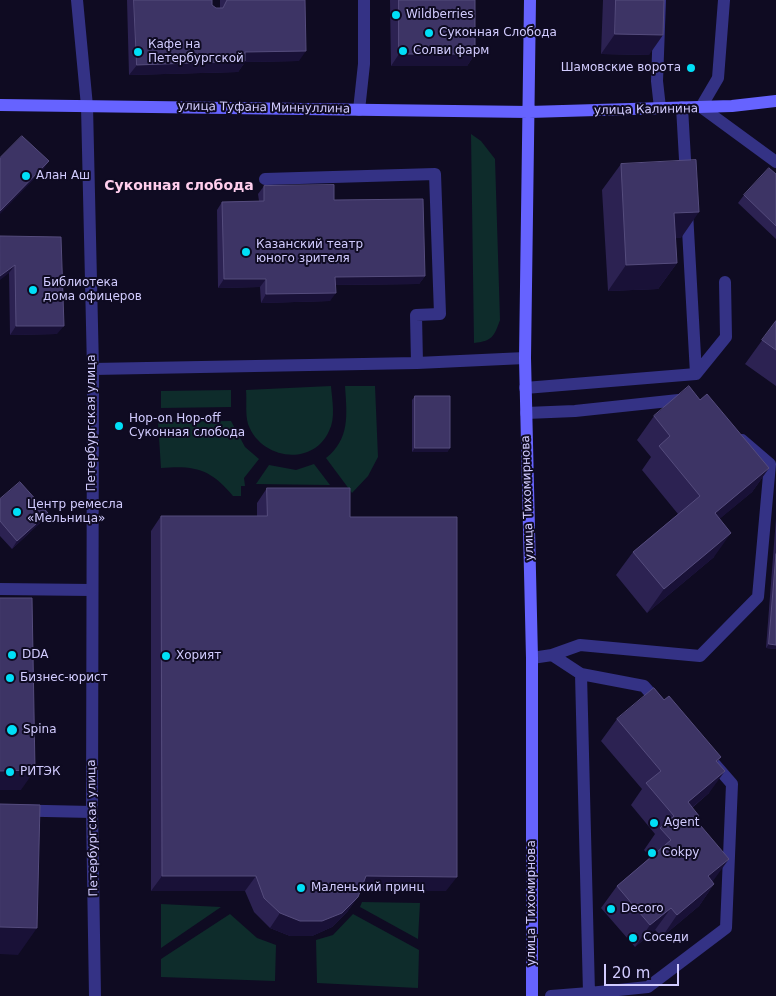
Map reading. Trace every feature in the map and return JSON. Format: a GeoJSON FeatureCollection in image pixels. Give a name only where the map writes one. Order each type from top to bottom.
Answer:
{"type":"FeatureCollection","features":[{"type":"Feature","properties":{"kind":"main road","name":"улица Тихомирнова"},"geometry":{"type":"LineString","coordinates":[[530,0],[525,388],[532,658],[532,996]]}},
{"type":"Feature","properties":{"kind":"main road"},"geometry":{"type":"LineString","coordinates":[[701,106],[732,106],[776,101]]}},
{"type":"Feature","properties":{"kind":"main road","name":"улица Туфана Миннуллина"},"geometry":{"type":"LineString","coordinates":[[0,105],[529,112]]}},
{"type":"Feature","properties":{"kind":"main road","name":"улица Калинина"},"geometry":{"type":"LineString","coordinates":[[529,112],[701,106]]}},
{"type":"Feature","properties":{"kind":"street","name":"Петербургская улица"},"geometry":{"type":"LineString","coordinates":[[77,0],[87,106],[93,369],[92,812],[95,996]]}},
{"type":"Feature","properties":{"kind":"street"},"geometry":{"type":"LineString","coordinates":[[359,110],[364,64],[364,0]]}},
{"type":"Feature","properties":{"kind":"street"},"geometry":{"type":"LineString","coordinates":[[660,0],[657,81],[660,108]]}},
{"type":"Feature","properties":{"kind":"street"},"geometry":{"type":"LineString","coordinates":[[701,106],[718,78],[724,0]]}},
{"type":"Feature","properties":{"kind":"street","name":"улица Калинина"},"geometry":{"type":"LineString","coordinates":[[701,106],[776,162]]}},
{"type":"Feature","properties":{"kind":"street"},"geometry":{"type":"LineString","coordinates":[[682,107],[696,374]]}},
{"type":"Feature","properties":{"kind":"street"},"geometry":{"type":"LineString","coordinates":[[265,179],[435,174],[440,314],[416,315],[417,363]]}},
{"type":"Feature","properties":{"kind":"street"},"geometry":{"type":"LineString","coordinates":[[525,388],[696,374],[726,338],[726,282]]}},
{"type":"Feature","properties":{"kind":"street"},"geometry":{"type":"LineString","coordinates":[[93,369],[417,363],[525,358]]}},
{"type":"Feature","properties":{"kind":"street"},"geometry":{"type":"LineString","coordinates":[[526,413],[575,411],[695,399],[702,405]]}},
{"type":"Feature","properties":{"kind":"street"},"geometry":{"type":"LineString","coordinates":[[532,658],[552,655],[580,645],[700,656],[758,597],[770,464],[732,432]]}},
{"type":"Feature","properties":{"kind":"street"},"geometry":{"type":"LineString","coordinates":[[0,589],[92,590]]}},
{"type":"Feature","properties":{"kind":"street"},"geometry":{"type":"LineString","coordinates":[[552,655],[581,674],[644,686],[669,714]]}},
{"type":"Feature","properties":{"kind":"street"},"geometry":{"type":"LineString","coordinates":[[581,674],[589,993]]}},
{"type":"Feature","properties":{"kind":"street"},"geometry":{"type":"LineString","coordinates":[[551,996],[648,987],[726,928],[732,784],[700,749]]}},
{"type":"Feature","properties":{"kind":"street"},"geometry":{"type":"LineString","coordinates":[[0,810],[92,812]]}},
{"type":"Feature","properties":{"kind":"green space"},"geometry":{"type":"Polygon","coordinates":[[[471,134],[481,141],[495,159],[500,320],[492,337],[485,341],[474,343],[471,134]]]}},
{"type":"Feature","properties":{"kind":"green space"},"geometry":{"type":"Polygon","coordinates":[[[331,386],[333,409],[331,426],[321,443],[311,450],[300,454],[275,452],[255,436],[248,424],[246,390],[331,386]]]}},
{"type":"Feature","properties":{"kind":"green space"},"geometry":{"type":"Polygon","coordinates":[[[345,386],[375,386],[378,457],[368,476],[352,493],[326,458],[334,451],[343,435],[346,417],[345,386]]]}},
{"type":"Feature","properties":{"kind":"green space"},"geometry":{"type":"Polygon","coordinates":[[[231,390],[231,407],[161,408],[161,391],[231,390]]]}},
{"type":"Feature","properties":{"kind":"green space"},"geometry":{"type":"Polygon","coordinates":[[[231,421],[245,447],[259,459],[244,478],[245,486],[241,486],[241,496],[233,496],[210,474],[202,471],[184,467],[161,468],[158,422],[231,421]]]}},
{"type":"Feature","properties":{"kind":"green space"},"geometry":{"type":"Polygon","coordinates":[[[314,464],[330,485],[256,484],[269,465],[296,470],[314,464]]]}},
{"type":"Feature","properties":{"kind":"green space"},"geometry":{"type":"Polygon","coordinates":[[[362,902],[420,903],[418,939],[360,907],[362,902]]]}},
{"type":"Feature","properties":{"kind":"green space"},"geometry":{"type":"Polygon","coordinates":[[[161,904],[221,907],[161,948],[161,904]]]}},
{"type":"Feature","properties":{"kind":"green space"},"geometry":{"type":"Polygon","coordinates":[[[230,914],[257,938],[276,945],[275,981],[161,977],[161,959],[230,914]]]}},
{"type":"Feature","properties":{"kind":"green space"},"geometry":{"type":"Polygon","coordinates":[[[353,914],[419,950],[418,988],[317,983],[316,940],[333,935],[353,914]]]}},
{"type":"Feature","properties":{"kind":"building"},"geometry":{"type":"Polygon","coordinates":[[[134,0],[212,0],[212,5],[216,8],[223,8],[227,0],[305,0],[306,51],[245,52],[245,61],[137,65],[134,0]]]}},
{"type":"Feature","properties":{"kind":"building","name":"Суконная Слобода"},"geometry":{"type":"Polygon","coordinates":[[[399,0],[475,0],[475,54],[399,54],[399,0]]]}},
{"type":"Feature","properties":{"kind":"building"},"geometry":{"type":"Polygon","coordinates":[[[616,0],[664,0],[663,35],[615,34],[616,0]]]}},
{"type":"Feature","properties":{"kind":"building"},"geometry":{"type":"Polygon","coordinates":[[[22,136],[49,161],[0,211],[0,158],[22,136]]]}},
{"type":"Feature","properties":{"kind":"building"},"geometry":{"type":"Polygon","coordinates":[[[696,160],[699,212],[674,213],[677,263],[626,265],[621,164],[696,160]]]}},
{"type":"Feature","properties":{"kind":"building"},"geometry":{"type":"Polygon","coordinates":[[[769,168],[776,174],[776,226],[744,195],[769,168]]]}},
{"type":"Feature","properties":{"kind":"building"},"geometry":{"type":"Polygon","coordinates":[[[334,185],[334,200],[423,199],[425,276],[335,277],[336,293],[266,294],[266,279],[224,279],[222,202],[264,201],[264,186],[334,185]]]}},
{"type":"Feature","properties":{"kind":"building","name":"Библиотека дома офицеров"},"geometry":{"type":"Polygon","coordinates":[[[0,236],[61,237],[64,326],[16,326],[15,265],[0,276],[0,236]]]}},
{"type":"Feature","properties":{"kind":"building"},"geometry":{"type":"Polygon","coordinates":[[[776,321],[776,350],[762,340],[776,321]]]}},
{"type":"Feature","properties":{"kind":"building"},"geometry":{"type":"Polygon","coordinates":[[[689,386],[700,400],[707,394],[769,468],[715,513],[731,533],[664,589],[633,552],[700,496],[659,446],[670,436],[654,416],[689,386]]]}},
{"type":"Feature","properties":{"kind":"building"},"geometry":{"type":"Polygon","coordinates":[[[415,396],[450,396],[450,448],[415,448],[415,396]]]}},
{"type":"Feature","properties":{"kind":"building","name":"Центр ремесла «Мельница»"},"geometry":{"type":"Polygon","coordinates":[[[20,482],[48,513],[17,541],[0,521],[0,499],[20,482]]]}},
{"type":"Feature","properties":{"kind":"building"},"geometry":{"type":"Polygon","coordinates":[[[267,488],[350,488],[350,517],[457,517],[457,877],[366,876],[358,897],[342,913],[322,921],[300,921],[280,913],[264,898],[256,876],[162,876],[161,516],[267,516],[267,488]]]}},
{"type":"Feature","properties":{"kind":"building"},"geometry":{"type":"Polygon","coordinates":[[[776,554],[776,645],[769,644],[776,554]]]}},
{"type":"Feature","properties":{"kind":"building"},"geometry":{"type":"Polygon","coordinates":[[[0,598],[32,598],[35,770],[0,771],[0,598]]]}},
{"type":"Feature","properties":{"kind":"building"},"geometry":{"type":"Polygon","coordinates":[[[654,688],[664,700],[669,696],[721,757],[716,761],[725,771],[688,802],[699,816],[695,819],[729,859],[708,876],[714,884],[677,915],[671,908],[650,925],[617,886],[671,840],[660,828],[674,816],[646,783],[661,771],[617,719],[654,688]]]}},
{"type":"Feature","properties":{"kind":"building"},"geometry":{"type":"Polygon","coordinates":[[[0,804],[40,805],[37,928],[0,927],[0,804]]]}},
{"type":"Feature","properties":{"kind":"place","name":"Wildberries"},"geometry":{"type":"Point","coordinates":[396,15]}},
{"type":"Feature","properties":{"kind":"place","name":"Суконная Слобода"},"geometry":{"type":"Point","coordinates":[429,33]}},
{"type":"Feature","properties":{"kind":"place","name":"Солви фарм"},"geometry":{"type":"Point","coordinates":[403,51]}},
{"type":"Feature","properties":{"kind":"place","name":"Кафе на Петербургской"},"geometry":{"type":"Point","coordinates":[138,52]}},
{"type":"Feature","properties":{"kind":"place","name":"Шамовские ворота"},"geometry":{"type":"Point","coordinates":[691,68]}},
{"type":"Feature","properties":{"kind":"place","name":"Алан Аш"},"geometry":{"type":"Point","coordinates":[26,176]}},
{"type":"Feature","properties":{"kind":"place","name":"Казанский театр юного зрителя"},"geometry":{"type":"Point","coordinates":[246,252]}},
{"type":"Feature","properties":{"kind":"place","name":"Библиотека дома офицеров"},"geometry":{"type":"Point","coordinates":[33,290]}},
{"type":"Feature","properties":{"kind":"place","name":"Hop-on Hop-off Суконная слобода"},"geometry":{"type":"Point","coordinates":[119,426]}},
{"type":"Feature","properties":{"kind":"place","name":"Центр ремесла «Мельница»"},"geometry":{"type":"Point","coordinates":[17,512]}},
{"type":"Feature","properties":{"kind":"place","name":"DDA"},"geometry":{"type":"Point","coordinates":[12,655]}},
{"type":"Feature","properties":{"kind":"place","name":"Хорият"},"geometry":{"type":"Point","coordinates":[166,656]}},
{"type":"Feature","properties":{"kind":"place","name":"Бизнес-юрист"},"geometry":{"type":"Point","coordinates":[10,678]}},
{"type":"Feature","properties":{"kind":"place","name":"Spina"},"geometry":{"type":"Point","coordinates":[12,730]}},
{"type":"Feature","properties":{"kind":"place","name":"РИТЭК"},"geometry":{"type":"Point","coordinates":[10,772]}},
{"type":"Feature","properties":{"kind":"place","name":"Agent"},"geometry":{"type":"Point","coordinates":[654,823]}},
{"type":"Feature","properties":{"kind":"place","name":"Cokpy"},"geometry":{"type":"Point","coordinates":[652,853]}},
{"type":"Feature","properties":{"kind":"place","name":"Маленький принц"},"geometry":{"type":"Point","coordinates":[301,888]}},
{"type":"Feature","properties":{"kind":"place","name":"Decoro"},"geometry":{"type":"Point","coordinates":[611,909]}},
{"type":"Feature","properties":{"kind":"place","name":"Соседи"},"geometry":{"type":"Point","coordinates":[633,938]}},
{"type":"Feature","properties":{"kind":"district","name":"Суконная слобода"},"geometry":{"type":"Point","coordinates":[179,186]}}]}
